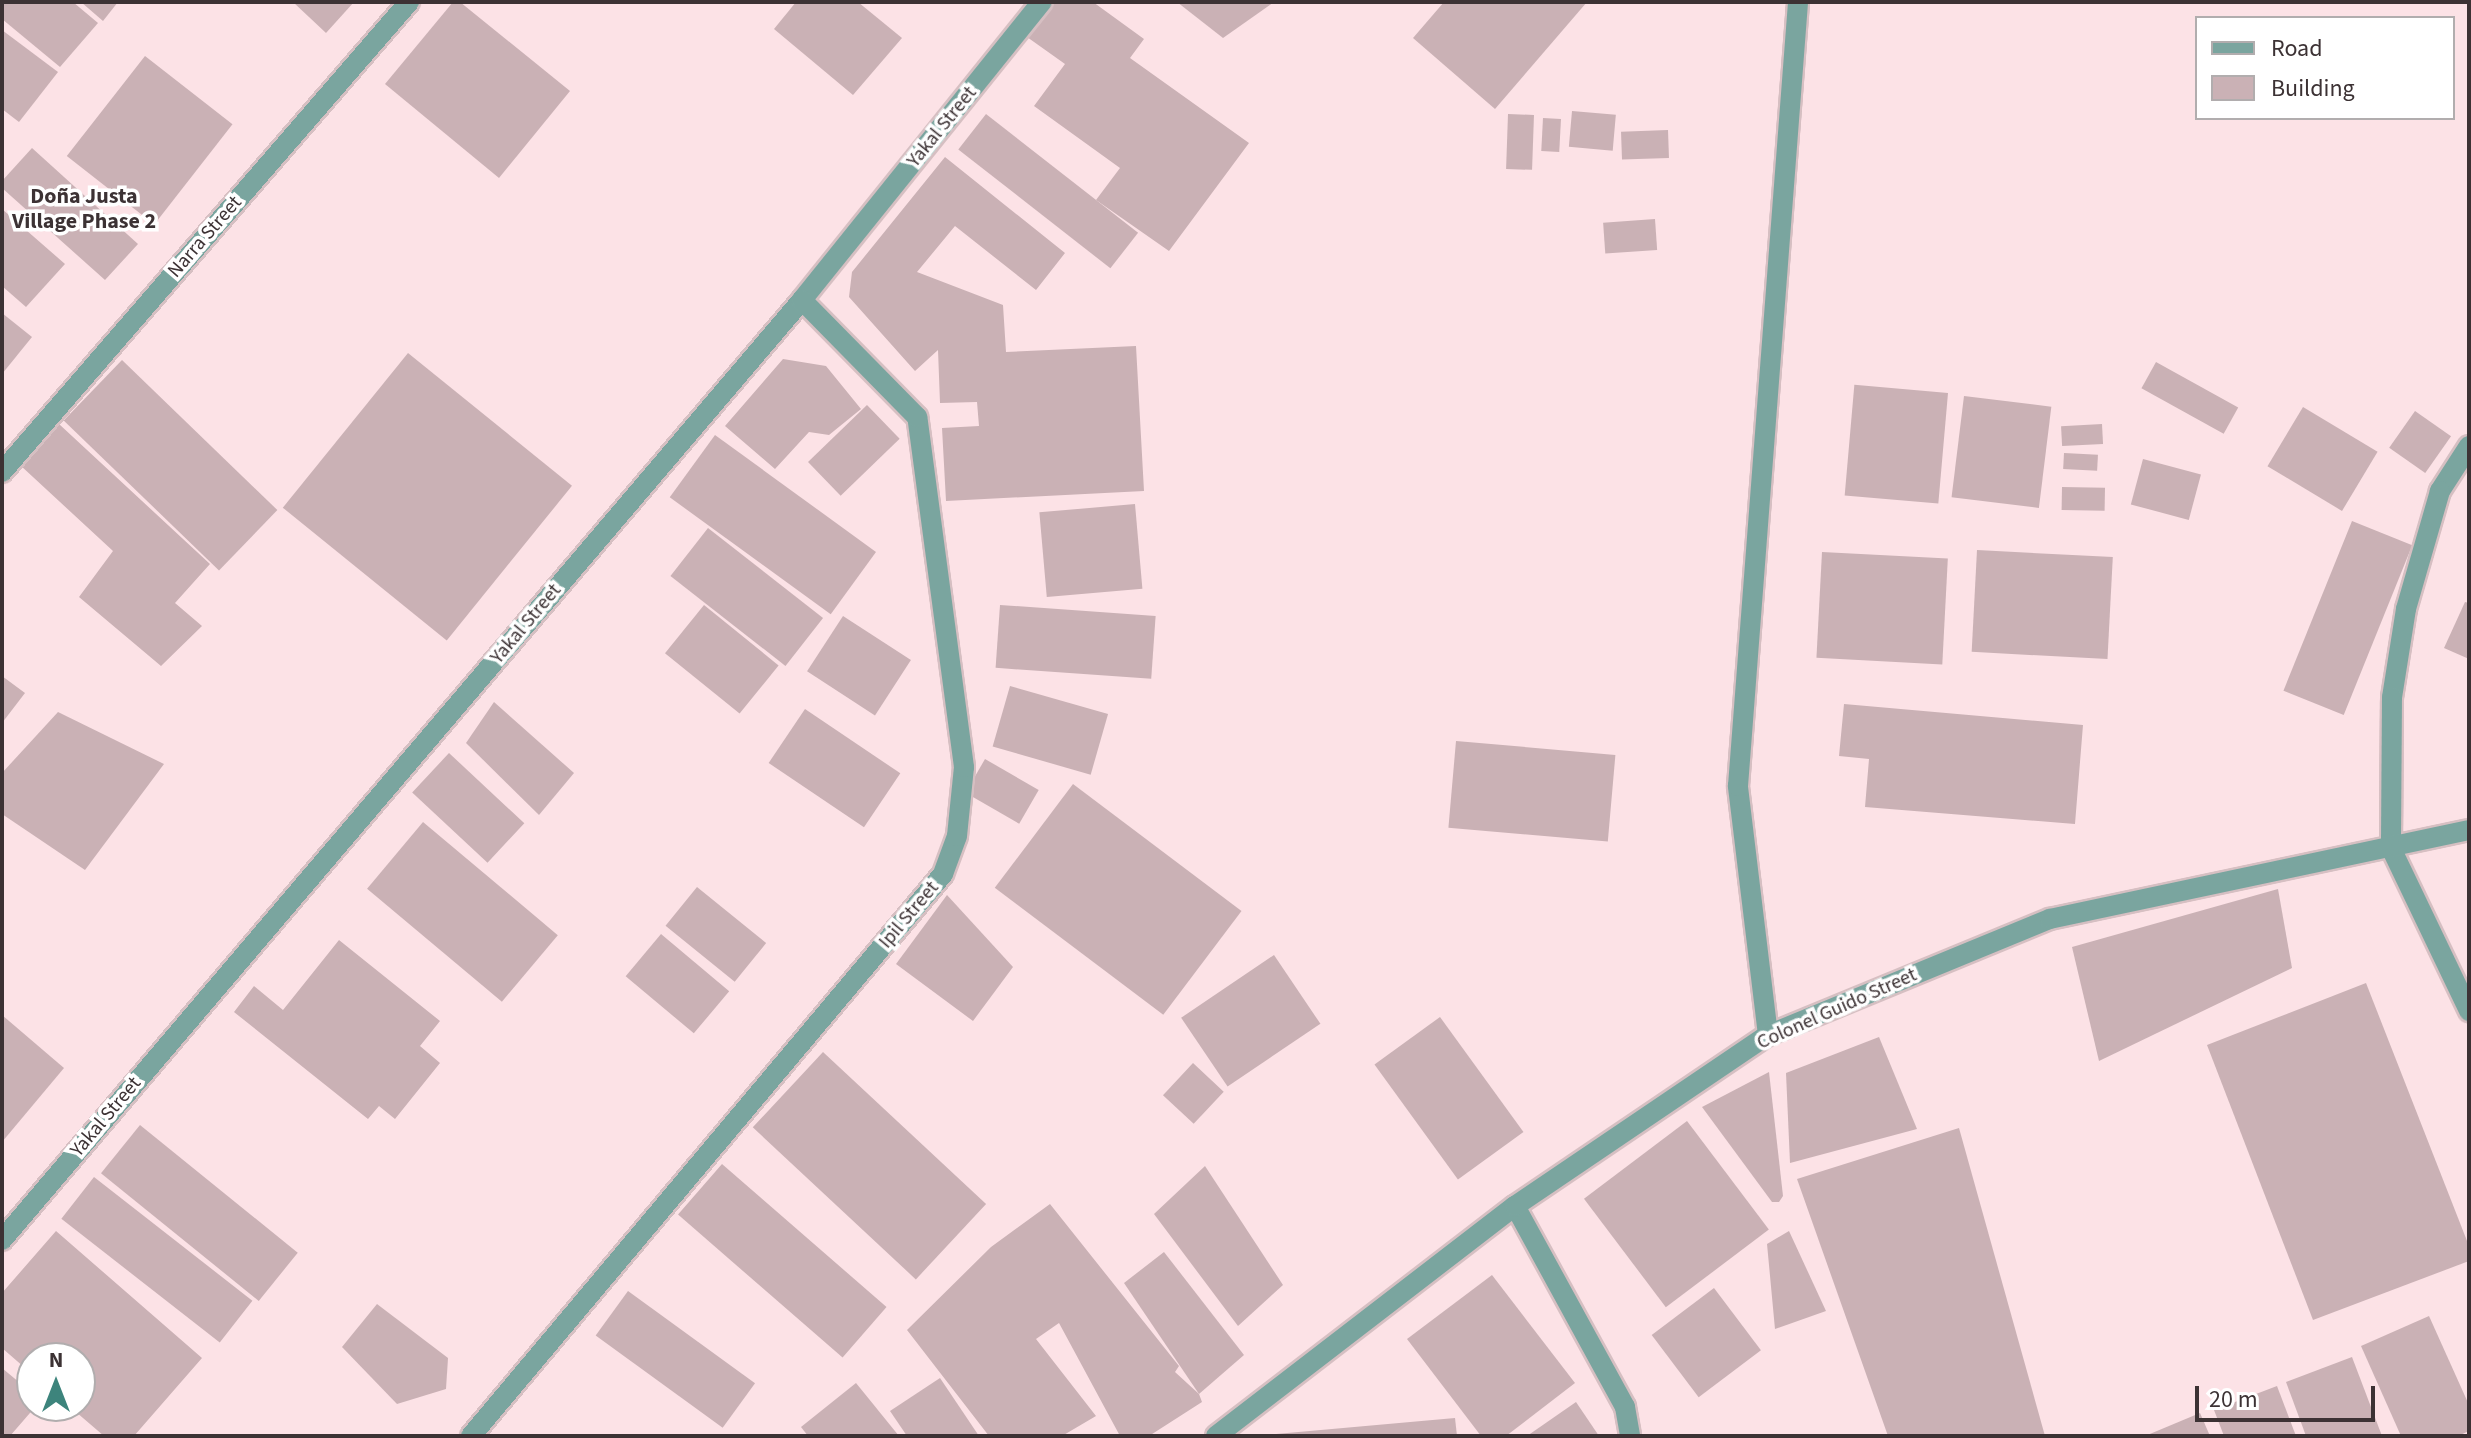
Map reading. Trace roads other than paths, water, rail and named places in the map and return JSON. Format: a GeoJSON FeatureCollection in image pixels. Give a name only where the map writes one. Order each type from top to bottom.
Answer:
{"type":"FeatureCollection","features":[{"type":"Feature","properties":{"kind":"street","name":"Narra Street"},"geometry":{"type":"LineString","coordinates":[[2,472],[409,2]]}},
{"type":"Feature","properties":{"kind":"street","name":"Yakal Street"},"geometry":{"type":"LineString","coordinates":[[2,1240],[802,300],[1042,2]]}},
{"type":"Feature","properties":{"kind":"street"},"geometry":{"type":"LineString","coordinates":[[1768,1035],[1738,786],[1798,2]]}},
{"type":"Feature","properties":{"kind":"street","name":"Ipil Street"},"geometry":{"type":"LineString","coordinates":[[471,1436],[943,874],[957,836],[964,767],[917,417],[802,300]]}},
{"type":"Feature","properties":{"kind":"street"},"geometry":{"type":"LineString","coordinates":[[2469,446],[2440,491],[2406,609],[2392,697],[2391,848],[2469,1011]]}},
{"type":"Feature","properties":{"kind":"street","name":"Colonel Guido Street"},"geometry":{"type":"LineString","coordinates":[[1216,1436],[1515,1206],[1768,1035],[2050,919],[2469,830]]}},
{"type":"Feature","properties":{"kind":"street"},"geometry":{"type":"LineString","coordinates":[[1515,1206],[1625,1407],[1630,1436]]}},
{"type":"Feature","properties":{"kind":"district","name":"Doña Justa Village Phase 2"},"geometry":{"type":"Point","coordinates":[84,208]}}]}
